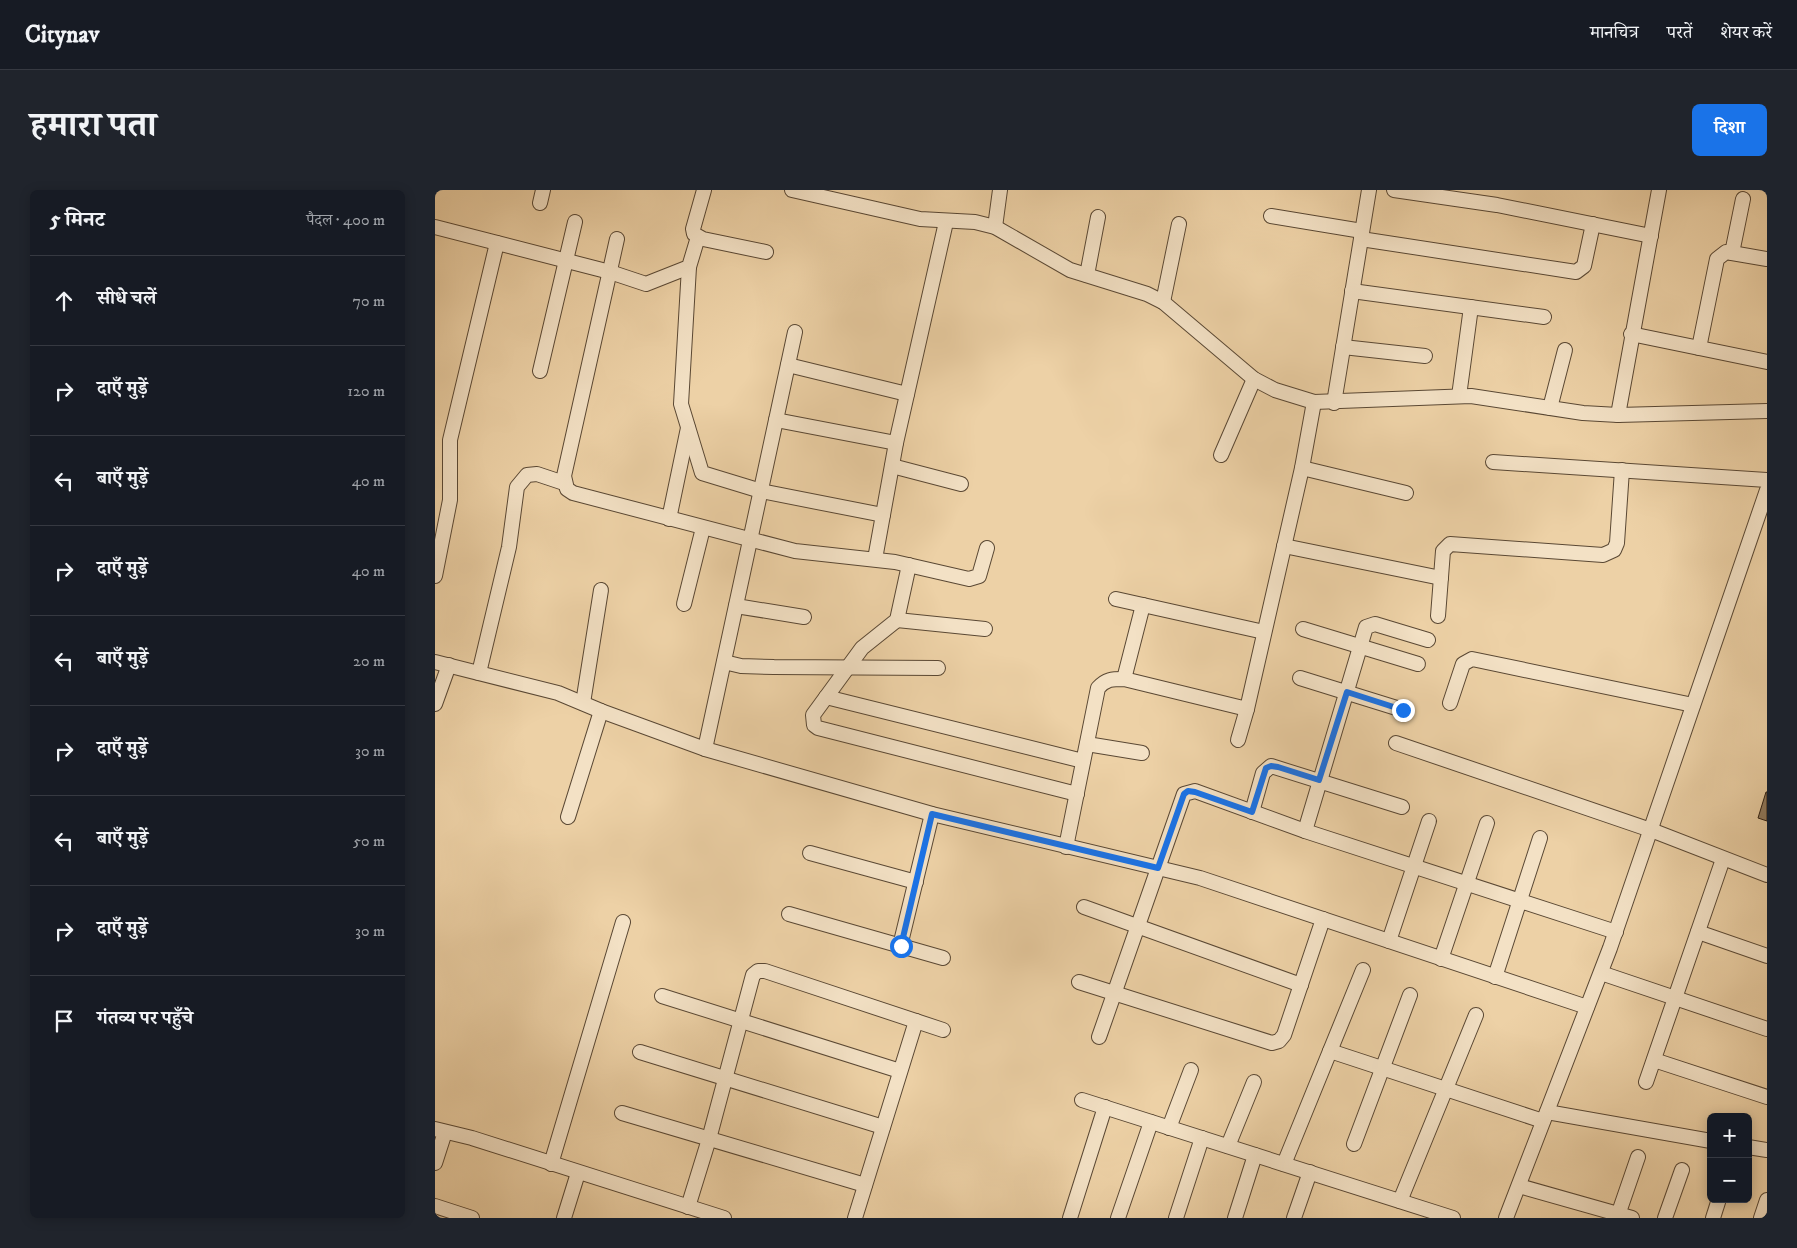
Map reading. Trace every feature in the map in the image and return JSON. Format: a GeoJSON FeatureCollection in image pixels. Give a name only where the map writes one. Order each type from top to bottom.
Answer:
{"type":"FeatureCollection","features":[{"type":"Feature","properties":{"kind":"street"},"geometry":{"type":"LineString","coordinates":[[704,190],[693,229],[698,238],[689,267],[681,404],[702,473],[761,491],[883,515]]}},
{"type":"Feature","properties":{"kind":"street"},"geometry":{"type":"LineString","coordinates":[[792,190],[920,219],[946,222],[975,222],[995,227],[1009,233],[1056,262],[1087,275],[1147,294],[1163,302],[1254,379],[1275,390],[1314,402],[1334,403],[1459,396],[1618,415],[1767,411]]}},
{"type":"Feature","properties":{"kind":"street"},"geometry":{"type":"LineString","coordinates":[[995,227],[1000,190]]}},
{"type":"Feature","properties":{"kind":"street"},"geometry":{"type":"LineString","coordinates":[[1334,403],[1369,190]]}},
{"type":"Feature","properties":{"kind":"street"},"geometry":{"type":"LineString","coordinates":[[1394,190],[1497,205],[1651,236]]}},
{"type":"Feature","properties":{"kind":"street"},"geometry":{"type":"LineString","coordinates":[[1618,415],[1631,334],[1659,190]]}},
{"type":"Feature","properties":{"kind":"street"},"geometry":{"type":"LineString","coordinates":[[1732,253],[1743,199]]}},
{"type":"Feature","properties":{"kind":"street"},"geometry":{"type":"LineString","coordinates":[[1271,216],[1361,235],[1576,272],[1584,266],[1593,224]]}},
{"type":"Feature","properties":{"kind":"street"},"geometry":{"type":"LineString","coordinates":[[1087,275],[1098,217]]}},
{"type":"Feature","properties":{"kind":"street"},"geometry":{"type":"LineString","coordinates":[[540,371],[575,222]]}},
{"type":"Feature","properties":{"kind":"street"},"geometry":{"type":"LineString","coordinates":[[875,559],[896,443],[946,222]]}},
{"type":"Feature","properties":{"kind":"street"},"geometry":{"type":"LineString","coordinates":[[1163,302],[1179,224]]}},
{"type":"Feature","properties":{"kind":"street"},"geometry":{"type":"LineString","coordinates":[[435,227],[610,272],[646,284],[689,267]]}},
{"type":"Feature","properties":{"kind":"street"},"geometry":{"type":"LineString","coordinates":[[698,238],[766,252]]}},
{"type":"Feature","properties":{"kind":"street"},"geometry":{"type":"LineString","coordinates":[[617,239],[564,483],[567,489],[573,493],[750,541],[813,554],[875,559],[975,578],[981,572],[987,548]]}},
{"type":"Feature","properties":{"kind":"street"},"geometry":{"type":"LineString","coordinates":[[435,576],[450,500],[450,440],[497,243]]}},
{"type":"Feature","properties":{"kind":"street"},"geometry":{"type":"LineString","coordinates":[[1699,348],[1717,259],[1721,254],[1732,253],[1767,259]]}},
{"type":"Feature","properties":{"kind":"street"},"geometry":{"type":"LineString","coordinates":[[1352,291],[1544,317]]}},
{"type":"Feature","properties":{"kind":"street"},"geometry":{"type":"LineString","coordinates":[[1459,396],[1471,307]]}},
{"type":"Feature","properties":{"kind":"street"},"geometry":{"type":"LineString","coordinates":[[705,749],[795,332]]}},
{"type":"Feature","properties":{"kind":"street"},"geometry":{"type":"LineString","coordinates":[[1631,334],[1767,362]]}},
{"type":"Feature","properties":{"kind":"street"},"geometry":{"type":"LineString","coordinates":[[1343,347],[1425,356]]}},
{"type":"Feature","properties":{"kind":"street"},"geometry":{"type":"LineString","coordinates":[[1550,408],[1565,350]]}},
{"type":"Feature","properties":{"kind":"street"},"geometry":{"type":"LineString","coordinates":[[788,366],[907,394]]}},
{"type":"Feature","properties":{"kind":"street"},"geometry":{"type":"LineString","coordinates":[[1221,456],[1254,379]]}},
{"type":"Feature","properties":{"kind":"street"},"geometry":{"type":"LineString","coordinates":[[1238,740],[1247,710],[1302,468],[1314,402]]}},
{"type":"Feature","properties":{"kind":"street"},"geometry":{"type":"LineString","coordinates":[[776,420],[896,443]]}},
{"type":"Feature","properties":{"kind":"street"},"geometry":{"type":"LineString","coordinates":[[669,519],[688,428]]}},
{"type":"Feature","properties":{"kind":"street"},"geometry":{"type":"LineString","coordinates":[[1493,462],[1767,480]]}},
{"type":"Feature","properties":{"kind":"street"},"geometry":{"type":"LineString","coordinates":[[892,466],[961,484]]}},
{"type":"Feature","properties":{"kind":"street"},"geometry":{"type":"LineString","coordinates":[[1302,468],[1406,493]]}},
{"type":"Feature","properties":{"kind":"street"},"geometry":{"type":"LineString","coordinates":[[1438,616],[1443,551],[1450,544],[1608,554],[1614,550],[1617,543],[1622,470]]}},
{"type":"Feature","properties":{"kind":"street"},"geometry":{"type":"LineString","coordinates":[[479,673],[509,547],[517,487],[527,475],[537,474],[564,483]]}},
{"type":"Feature","properties":{"kind":"street"},"geometry":{"type":"LineString","coordinates":[[1506,1218],[1616,932],[1767,490]]}},
{"type":"Feature","properties":{"kind":"street"},"geometry":{"type":"LineString","coordinates":[[684,604],[703,528]]}},
{"type":"Feature","properties":{"kind":"street"},"geometry":{"type":"LineString","coordinates":[[1284,546],[1441,578]]}},
{"type":"Feature","properties":{"kind":"street"},"geometry":{"type":"LineString","coordinates":[[909,565],[897,620],[862,648],[813,715],[814,725],[818,728],[1077,794]]}},
{"type":"Feature","properties":{"kind":"street"},"geometry":{"type":"LineString","coordinates":[[583,703],[601,590]]}},
{"type":"Feature","properties":{"kind":"street"},"geometry":{"type":"LineString","coordinates":[[1117,598],[1264,632]]}},
{"type":"Feature","properties":{"kind":"street"},"geometry":{"type":"LineString","coordinates":[[1123,679],[1143,605]]}},
{"type":"Feature","properties":{"kind":"street"},"geometry":{"type":"LineString","coordinates":[[736,606],[804,617]]}},
{"type":"Feature","properties":{"kind":"street"},"geometry":{"type":"LineString","coordinates":[[897,620],[985,630]]}},
{"type":"Feature","properties":{"kind":"street"},"geometry":{"type":"LineString","coordinates":[[1305,831],[1366,627],[1375,624],[1428,640]]}},
{"type":"Feature","properties":{"kind":"street"},"geometry":{"type":"LineString","coordinates":[[1303,629],[1417,664]]}},
{"type":"Feature","properties":{"kind":"street"},"geometry":{"type":"LineString","coordinates":[[1450,703],[1463,664],[1472,659],[1693,705]]}},
{"type":"Feature","properties":{"kind":"street"},"geometry":{"type":"LineString","coordinates":[[435,662],[558,693],[601,712],[705,749],[932,814],[1066,848],[1200,878],[1587,1007]]}},
{"type":"Feature","properties":{"kind":"street"},"geometry":{"type":"LineString","coordinates":[[724,662],[755,667],[938,668]]}},
{"type":"Feature","properties":{"kind":"street"},"geometry":{"type":"LineString","coordinates":[[435,704],[449,665]]}},
{"type":"Feature","properties":{"kind":"street"},"geometry":{"type":"LineString","coordinates":[[1299,678],[1403,710]]}},
{"type":"Feature","properties":{"kind":"street"},"geometry":{"type":"LineString","coordinates":[[1066,848],[1098,688],[1110,679],[1123,679],[1247,710]]}},
{"type":"Feature","properties":{"kind":"street"},"geometry":{"type":"LineString","coordinates":[[827,697],[1083,761]]}},
{"type":"Feature","properties":{"kind":"street"},"geometry":{"type":"LineString","coordinates":[[568,817],[601,712]]}},
{"type":"Feature","properties":{"kind":"street"},"geometry":{"type":"LineString","coordinates":[[1087,744],[1143,753]]}},
{"type":"Feature","properties":{"kind":"street"},"geometry":{"type":"LineString","coordinates":[[1396,744],[1651,830],[1767,875]]}},
{"type":"Feature","properties":{"kind":"street"},"geometry":{"type":"LineString","coordinates":[[1252,812],[1266,768],[1271,766],[1402,807]]}},
{"type":"Feature","properties":{"kind":"street"},"geometry":{"type":"LineString","coordinates":[[1099,1037],[1181,798],[1188,791],[1413,867],[1616,932]]}},
{"type":"Feature","properties":{"kind":"street"},"geometry":{"type":"LineString","coordinates":[[901,946],[932,814]]}},
{"type":"Feature","properties":{"kind":"street"},"geometry":{"type":"LineString","coordinates":[[1389,941],[1429,821]]}},
{"type":"Feature","properties":{"kind":"street"},"geometry":{"type":"LineString","coordinates":[[1441,959],[1487,823]]}},
{"type":"Feature","properties":{"kind":"street"},"geometry":{"type":"LineString","coordinates":[[1495,977],[1540,838]]}},
{"type":"Feature","properties":{"kind":"street"},"geometry":{"type":"LineString","coordinates":[[810,853],[916,882]]}},
{"type":"Feature","properties":{"kind":"street"},"geometry":{"type":"LineString","coordinates":[[1646,1082],[1723,859]]}},
{"type":"Feature","properties":{"kind":"street"},"geometry":{"type":"LineString","coordinates":[[1084,907],[1301,986]]}},
{"type":"Feature","properties":{"kind":"street"},"geometry":{"type":"LineString","coordinates":[[789,914],[943,958]]}},
{"type":"Feature","properties":{"kind":"street"},"geometry":{"type":"LineString","coordinates":[[1079,982],[1272,1043],[1279,1041],[1284,1035],[1323,919]]}},
{"type":"Feature","properties":{"kind":"street"},"geometry":{"type":"LineString","coordinates":[[551,1164],[623,922]]}},
{"type":"Feature","properties":{"kind":"street"},"geometry":{"type":"LineString","coordinates":[[1698,932],[1767,956]]}},
{"type":"Feature","properties":{"kind":"street"},"geometry":{"type":"LineString","coordinates":[[1284,1164],[1363,970]]}},
{"type":"Feature","properties":{"kind":"street"},"geometry":{"type":"LineString","coordinates":[[688,1207],[709,1139],[753,974],[758,971],[765,971],[943,1030]]}},
{"type":"Feature","properties":{"kind":"street"},"geometry":{"type":"LineString","coordinates":[[1601,973],[1767,1029]]}},
{"type":"Feature","properties":{"kind":"street"},"geometry":{"type":"LineString","coordinates":[[1354,1144],[1410,995]]}},
{"type":"Feature","properties":{"kind":"street"},"geometry":{"type":"LineString","coordinates":[[662,996],[900,1071]]}},
{"type":"Feature","properties":{"kind":"street"},"geometry":{"type":"LineString","coordinates":[[1400,1201],[1476,1015]]}},
{"type":"Feature","properties":{"kind":"street"},"geometry":{"type":"LineString","coordinates":[[855,1218],[916,1021]]}},
{"type":"Feature","properties":{"kind":"street"},"geometry":{"type":"LineString","coordinates":[[640,1052],[883,1127]]}},
{"type":"Feature","properties":{"kind":"street"},"geometry":{"type":"LineString","coordinates":[[1330,1052],[1446,1089],[1545,1117],[1707,1140]]}},
{"type":"Feature","properties":{"kind":"street"},"geometry":{"type":"LineString","coordinates":[[1654,1060],[1767,1098]]}},
{"type":"Feature","properties":{"kind":"street"},"geometry":{"type":"LineString","coordinates":[[1169,1128],[1191,1070]]}},
{"type":"Feature","properties":{"kind":"street"},"geometry":{"type":"LineString","coordinates":[[1228,1146],[1254,1082]]}},
{"type":"Feature","properties":{"kind":"street"},"geometry":{"type":"LineString","coordinates":[[1082,1100],[1453,1218]]}},
{"type":"Feature","properties":{"kind":"street"},"geometry":{"type":"LineString","coordinates":[[1070,1218],[1105,1107]]}},
{"type":"Feature","properties":{"kind":"street"},"geometry":{"type":"LineString","coordinates":[[622,1113],[865,1186]]}},
{"type":"Feature","properties":{"kind":"street"},"geometry":{"type":"LineString","coordinates":[[1118,1218],[1151,1122]]}},
{"type":"Feature","properties":{"kind":"street"},"geometry":{"type":"LineString","coordinates":[[435,1163],[440,1130],[724,1218]]}},
{"type":"Feature","properties":{"kind":"street"},"geometry":{"type":"LineString","coordinates":[[1176,1218],[1202,1138]]}},
{"type":"Feature","properties":{"kind":"street"},"geometry":{"type":"LineString","coordinates":[[1752,1148],[1767,1150]]}},
{"type":"Feature","properties":{"kind":"street"},"geometry":{"type":"LineString","coordinates":[[1235,1218],[1255,1155]]}},
{"type":"Feature","properties":{"kind":"street"},"geometry":{"type":"LineString","coordinates":[[1617,1216],[1638,1157]]}},
{"type":"Feature","properties":{"kind":"street"},"geometry":{"type":"LineString","coordinates":[[1665,1218],[1682,1170]]}},
{"type":"Feature","properties":{"kind":"street"},"geometry":{"type":"LineString","coordinates":[[1294,1218],[1310,1172]]}},
{"type":"Feature","properties":{"kind":"street"},"geometry":{"type":"LineString","coordinates":[[563,1218],[578,1173]]}},
{"type":"Feature","properties":{"kind":"street"},"geometry":{"type":"LineString","coordinates":[[1519,1186],[1617,1216],[1632,1218]]}},
{"type":"Feature","properties":{"kind":"street"},"geometry":{"type":"LineString","coordinates":[[1761,1218],[1767,1200]]}},
{"type":"Feature","properties":{"kind":"street"},"geometry":{"type":"LineString","coordinates":[[1713,1218],[1718,1203]]}},
{"type":"Feature","properties":{"kind":"street"},"geometry":{"type":"LineString","coordinates":[[435,1206],[472,1218]]}},
{"type":"Feature","properties":{"kind":"building"},"geometry":{"type":"Polygon","coordinates":[[[1767,792],[1767,821],[1758,818],[1767,792]]]}},
{"type":"Feature","properties":{"kind":"route"},"geometry":{"type":"LineString","coordinates":[[901,946],[932,814],[1066,848],[1158,868],[1181,798],[1188,791],[1252,812],[1266,768],[1271,766],[1278,767],[1319,780],[1347,692],[1403,710]]}}]}
